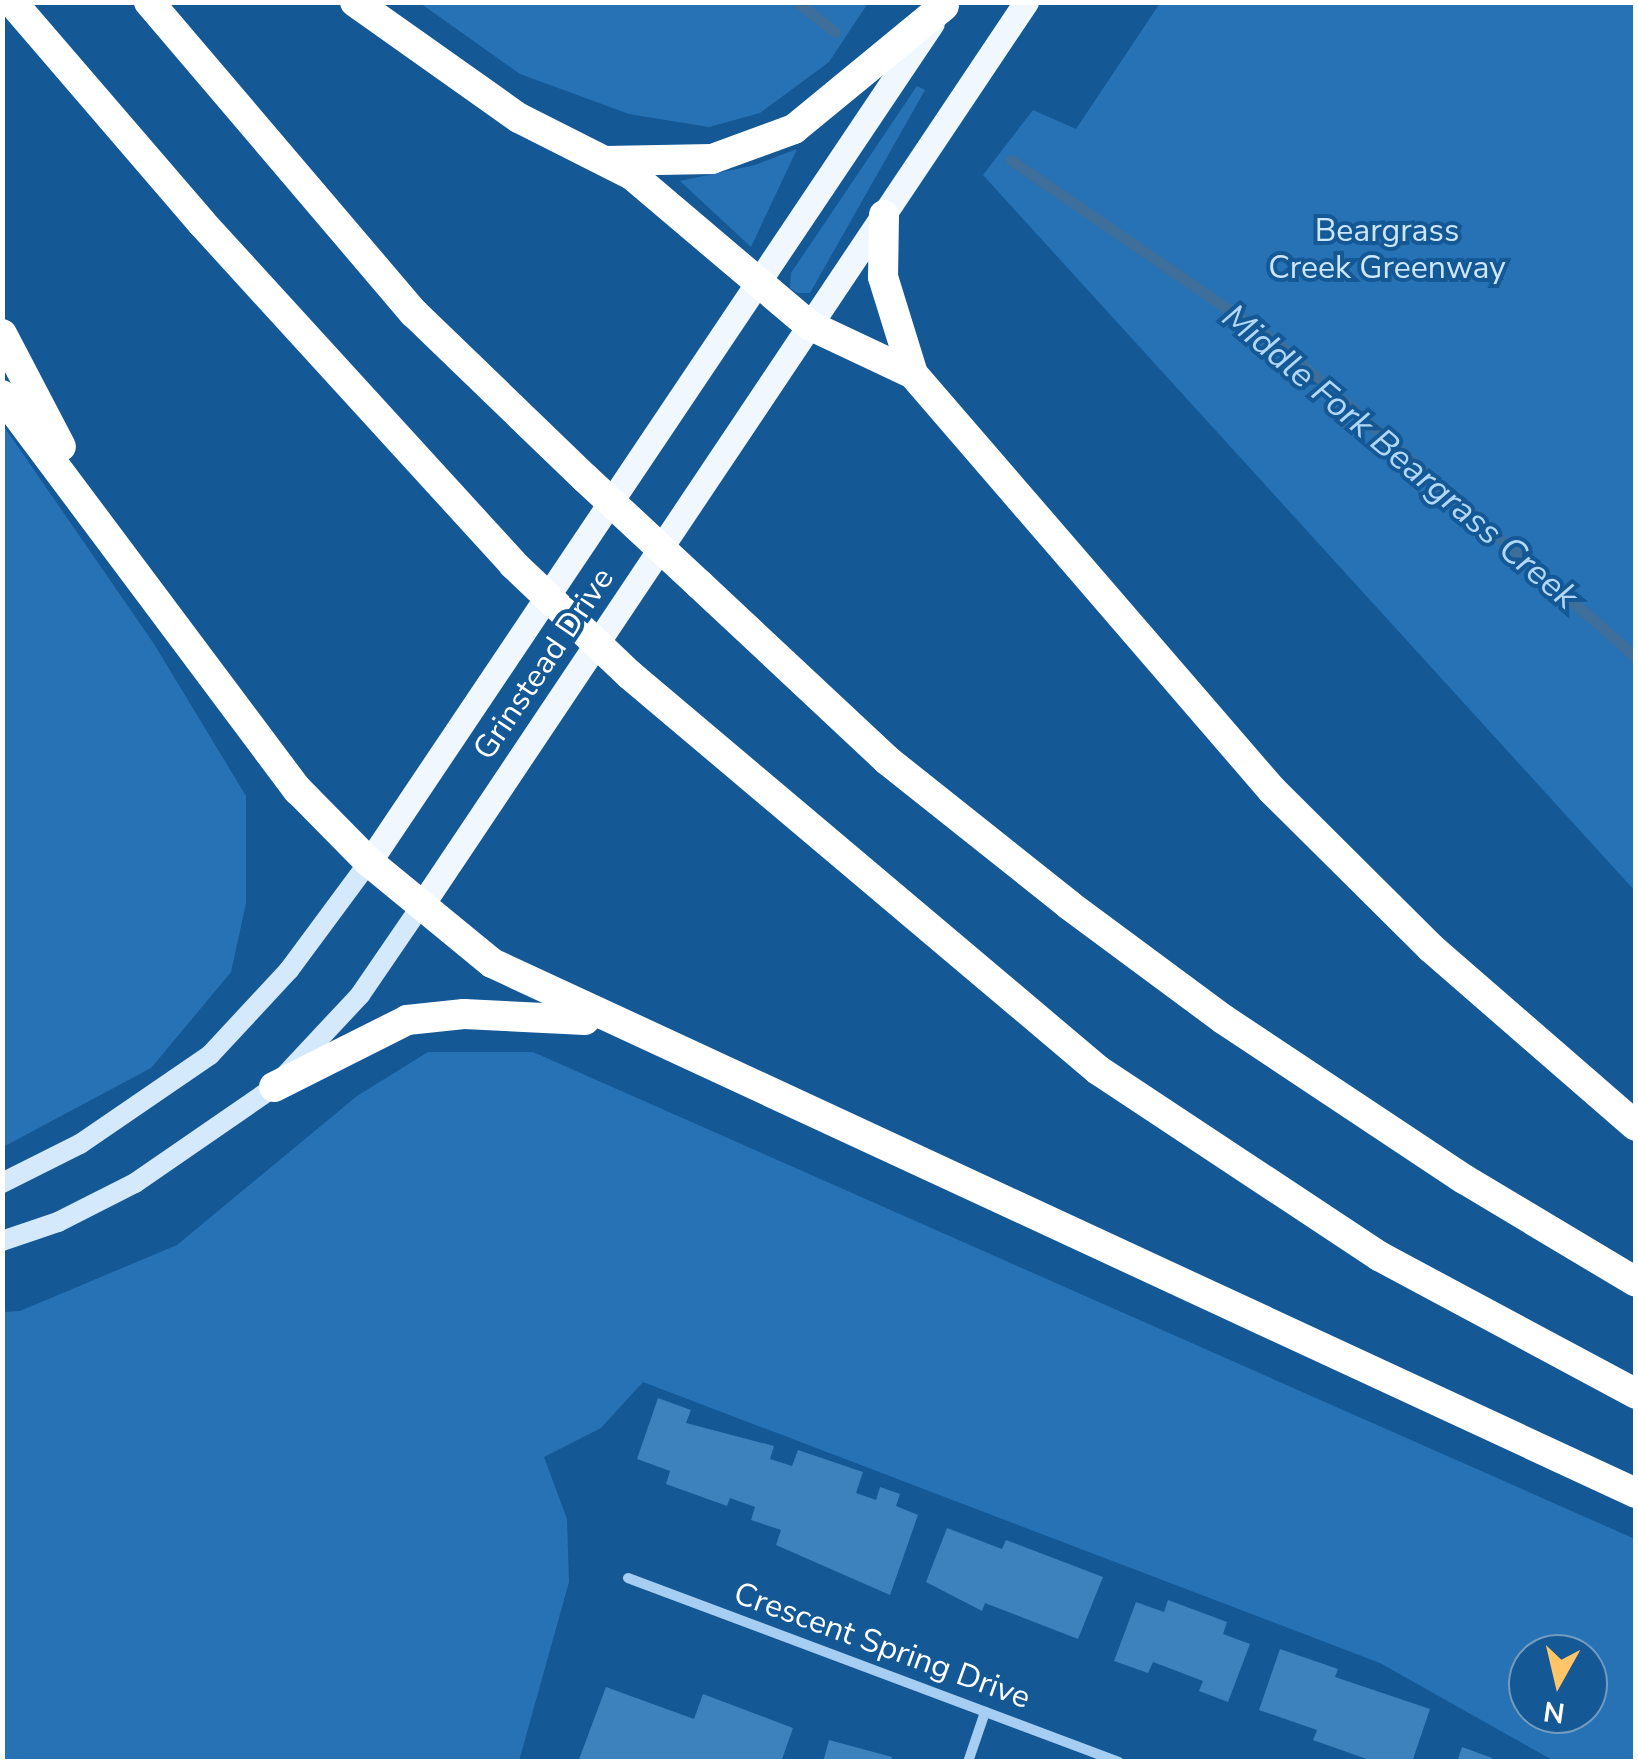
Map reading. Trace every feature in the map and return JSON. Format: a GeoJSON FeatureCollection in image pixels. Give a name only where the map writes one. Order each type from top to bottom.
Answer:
{"type":"FeatureCollection","features":[{"type":"Feature","properties":{"kind":"highway"},"geometry":{"type":"LineString","coordinates":[[12,2],[514,564],[630,675],[1098,1070],[1379,1256],[1636,1394]]}},
{"type":"Feature","properties":{"kind":"highway"},"geometry":{"type":"LineString","coordinates":[[149,2],[414,312],[887,760],[1068,906],[1223,1019],[1464,1180],[1636,1282]]}},
{"type":"Feature","properties":{"kind":"highway"},"geometry":{"type":"LineString","coordinates":[[354,2],[519,118],[604,161],[688,217],[758,283],[809,324],[913,374],[1272,790],[1445,961],[1636,1126]]}},
{"type":"Feature","properties":{"kind":"highway"},"geometry":{"type":"LineString","coordinates":[[604,161],[712,158],[794,129],[945,4]]}},
{"type":"Feature","properties":{"kind":"highway"},"geometry":{"type":"LineString","coordinates":[[884,215],[883,277],[913,374]]}},
{"type":"Feature","properties":{"kind":"highway"},"geometry":{"type":"LineString","coordinates":[[2,334],[90,504]]}},
{"type":"Feature","properties":{"kind":"highway"},"geometry":{"type":"LineString","coordinates":[[2,395],[90,504],[286,774],[369,862],[492,963],[614,1024],[1636,1493]]}},
{"type":"Feature","properties":{"kind":"highway"},"geometry":{"type":"LineString","coordinates":[[274,1087],[407,1020],[543,1014],[614,1024]]}},
{"type":"Feature","properties":{"kind":"main road","name":"Grinstead Drive"},"geometry":{"type":"LineString","coordinates":[[421,906],[1026,2]]}},
{"type":"Feature","properties":{"kind":"main road","name":"Grinstead Drive"},"geometry":{"type":"LineString","coordinates":[[369,862],[945,4]]}},
{"type":"Feature","properties":{"kind":"street","name":"Grinstead Drive"},"geometry":{"type":"LineString","coordinates":[[2,1183],[80,1144],[210,1055],[289,970],[369,862]]}},
{"type":"Feature","properties":{"kind":"street","name":"Grinstead Drive"},"geometry":{"type":"LineString","coordinates":[[2,1241],[58,1222],[134,1183],[274,1087],[360,995],[421,906]]}},
{"type":"Feature","properties":{"kind":"street","name":"Crescent Spring Drive"},"geometry":{"type":"LineString","coordinates":[[628,1578],[1119,1762]]}},
{"type":"Feature","properties":{"kind":"street"},"geometry":{"type":"LineString","coordinates":[[968,1762],[985,1712]]}},
{"type":"Feature","properties":{"kind":"green space"},"geometry":{"type":"Polygon","coordinates":[[[420,3],[868,3],[829,62],[760,113],[709,127],[629,114],[520,74],[420,3]]]}},
{"type":"Feature","properties":{"kind":"green space","name":"Beargrass Creek Greenway"},"geometry":{"type":"Polygon","coordinates":[[[1160,3],[1635,3],[1635,891],[983,175],[1033,110],[1076,129],[1160,3]]]}},
{"type":"Feature","properties":{"kind":"green space"},"geometry":{"type":"Polygon","coordinates":[[[917,86],[925,90],[810,293],[797,293],[790,288],[791,273],[917,86]]]}},
{"type":"Feature","properties":{"kind":"green space"},"geometry":{"type":"Polygon","coordinates":[[[797,149],[751,247],[680,181],[755,165],[797,149]]]}},
{"type":"Feature","properties":{"kind":"green space"},"geometry":{"type":"Polygon","coordinates":[[[3,425],[154,644],[246,796],[246,903],[231,972],[151,1068],[3,1147],[3,425]]]}},
{"type":"Feature","properties":{"kind":"green space"},"geometry":{"type":"Polygon","coordinates":[[[428,1052],[533,1052],[1635,1539],[1635,1761],[1554,1761],[1380,1663],[643,1382],[601,1428],[544,1457],[567,1519],[569,1582],[519,1761],[3,1761],[3,1312],[20,1311],[177,1245],[357,1096],[428,1052]]]}},
{"type":"Feature","properties":{"kind":"building"},"geometry":{"type":"Polygon","coordinates":[[[658,1398],[691,1410],[686,1423],[774,1446],[770,1459],[792,1466],[798,1450],[863,1472],[856,1493],[876,1500],[880,1487],[900,1494],[896,1506],[918,1515],[890,1595],[776,1545],[781,1530],[751,1520],[755,1507],[730,1498],[727,1506],[666,1484],[670,1471],[637,1459],[658,1398]]]}},
{"type":"Feature","properties":{"kind":"building"},"geometry":{"type":"Polygon","coordinates":[[[947,1528],[1002,1549],[1006,1540],[1103,1577],[1078,1639],[985,1603],[982,1611],[926,1582],[947,1528]]]}},
{"type":"Feature","properties":{"kind":"building"},"geometry":{"type":"Polygon","coordinates":[[[1168,1600],[1227,1622],[1223,1634],[1250,1644],[1228,1702],[1199,1691],[1203,1681],[1153,1662],[1148,1673],[1114,1661],[1136,1602],[1164,1612],[1168,1600]]]}},
{"type":"Feature","properties":{"kind":"building"},"geometry":{"type":"Polygon","coordinates":[[[1280,1649],[1338,1669],[1335,1677],[1430,1709],[1412,1762],[1375,1762],[1313,1740],[1317,1730],[1259,1710],[1280,1649]]]}},
{"type":"Feature","properties":{"kind":"building"},"geometry":{"type":"Polygon","coordinates":[[[606,1687],[694,1719],[703,1694],[793,1728],[781,1762],[578,1762],[606,1687]]]}},
{"type":"Feature","properties":{"kind":"building"},"geometry":{"type":"Polygon","coordinates":[[[829,1740],[892,1757],[891,1762],[823,1762],[829,1740]]]}},
{"type":"Feature","properties":{"kind":"building"},"geometry":{"type":"Polygon","coordinates":[[[1462,1747],[1492,1758],[1491,1762],[1457,1762],[1462,1747]]]}},
{"type":"Feature","properties":{"kind":"waterway","name":"Middle Fork Beargrass Creek"},"geometry":{"type":"LineString","coordinates":[[797,2],[835,32]]}},
{"type":"Feature","properties":{"kind":"waterway","name":"Middle Fork Beargrass Creek"},"geometry":{"type":"LineString","coordinates":[[1011,160],[1276,342],[1636,657]]}}]}
